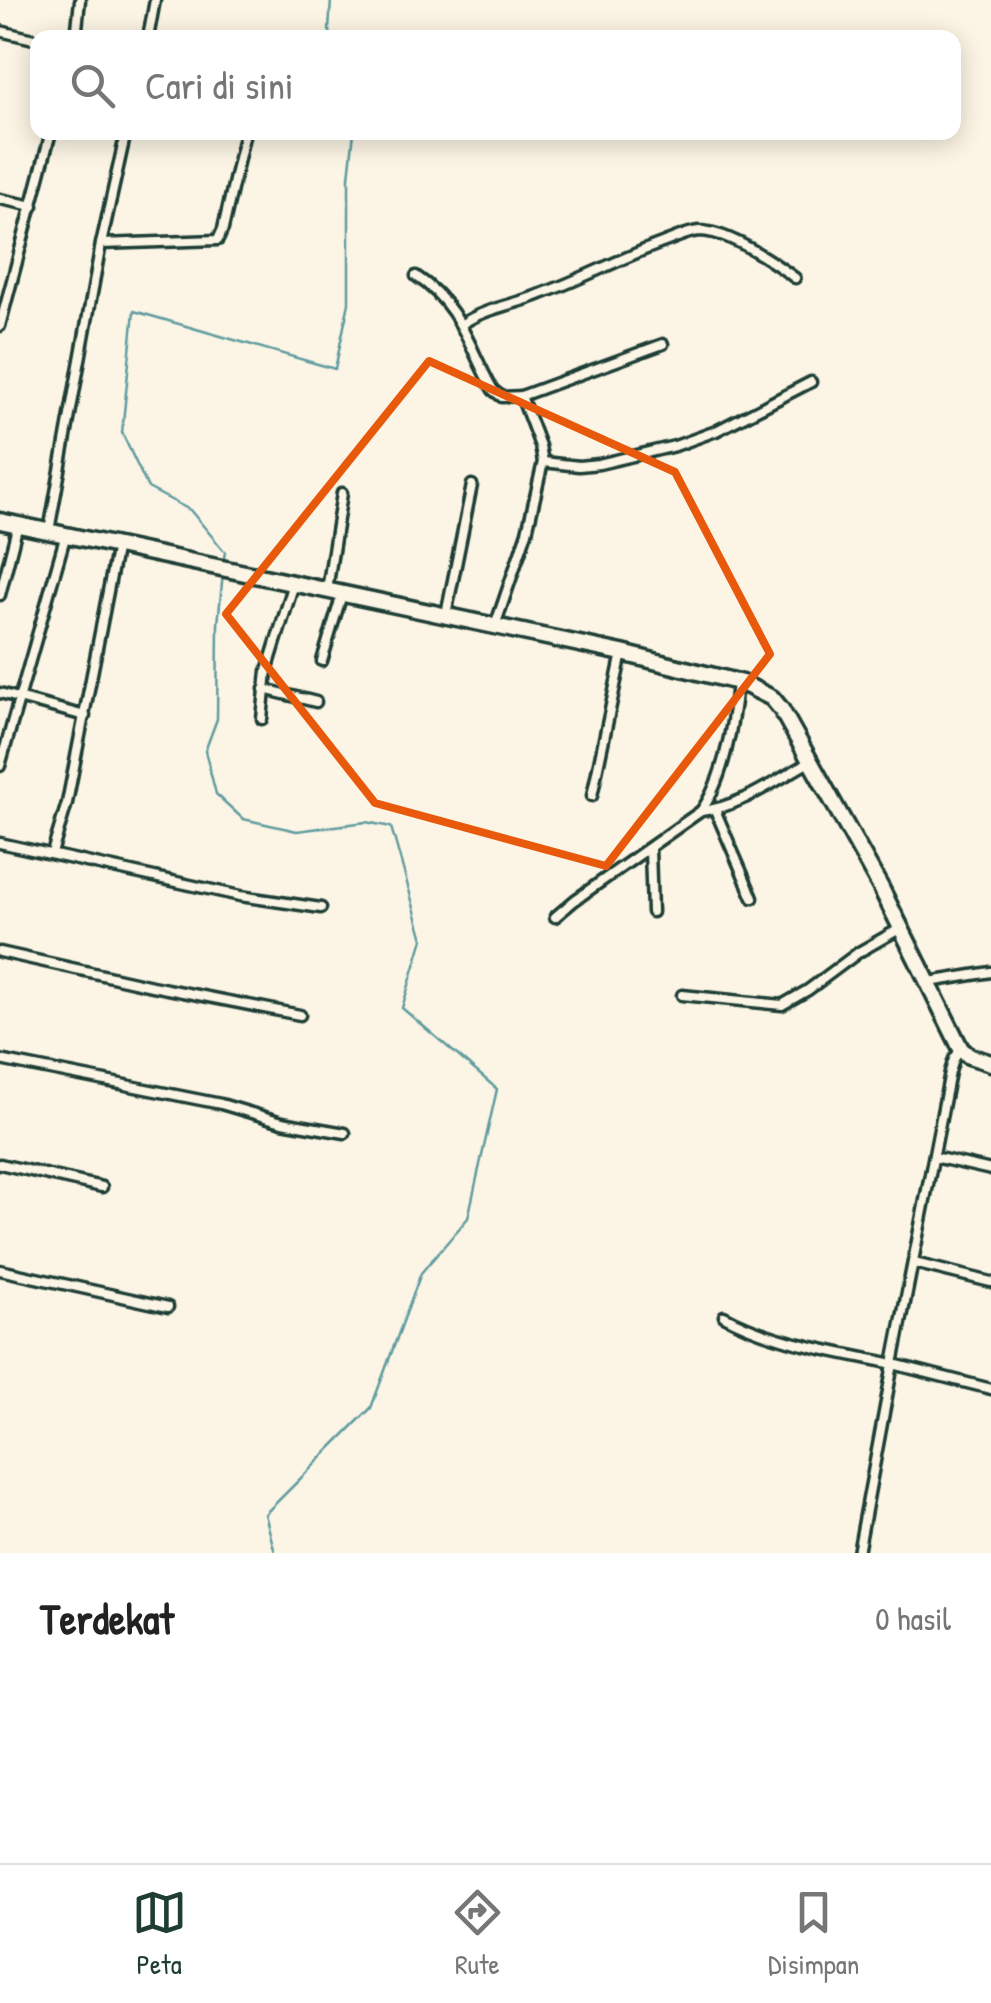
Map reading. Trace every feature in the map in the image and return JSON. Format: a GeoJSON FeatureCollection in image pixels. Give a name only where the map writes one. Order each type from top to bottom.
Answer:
{"type":"FeatureCollection","features":[{"type":"Feature","properties":{"kind":"highway"},"geometry":{"type":"LineString","coordinates":[[0,520],[622,653],[759,690],[781,710],[811,761],[962,1049],[969,1056],[991,1063]]}},
{"type":"Feature","properties":{"kind":"street"},"geometry":{"type":"LineString","coordinates":[[77,30],[80,0]]}},
{"type":"Feature","properties":{"kind":"street"},"geometry":{"type":"LineString","coordinates":[[149,30],[155,0]]}},
{"type":"Feature","properties":{"kind":"street"},"geometry":{"type":"LineString","coordinates":[[0,32],[30,38]]}},
{"type":"Feature","properties":{"kind":"street"},"geometry":{"type":"LineString","coordinates":[[0,326],[49,140]]}},
{"type":"Feature","properties":{"kind":"street"},"geometry":{"type":"LineString","coordinates":[[49,530],[101,244],[124,140]]}},
{"type":"Feature","properties":{"kind":"street"},"geometry":{"type":"LineString","coordinates":[[101,244],[218,240],[243,140]]}},
{"type":"Feature","properties":{"kind":"street"},"geometry":{"type":"LineString","coordinates":[[0,199],[32,206]]}},
{"type":"Feature","properties":{"kind":"street"},"geometry":{"type":"LineString","coordinates":[[462,324],[472,317],[544,294],[640,250],[696,231],[752,250],[796,278]]}},
{"type":"Feature","properties":{"kind":"street"},"geometry":{"type":"LineString","coordinates":[[416,276],[440,294],[462,324],[494,393],[509,398],[663,344]]}},
{"type":"Feature","properties":{"kind":"street"},"geometry":{"type":"LineString","coordinates":[[543,462],[599,464],[675,446],[716,431],[811,382]]}},
{"type":"Feature","properties":{"kind":"street"},"geometry":{"type":"LineString","coordinates":[[495,628],[526,532],[543,462],[520,396]]}},
{"type":"Feature","properties":{"kind":"street"},"geometry":{"type":"LineString","coordinates":[[446,615],[472,485]]}},
{"type":"Feature","properties":{"kind":"street"},"geometry":{"type":"LineString","coordinates":[[322,661],[334,592],[342,493]]}},
{"type":"Feature","properties":{"kind":"street"},"geometry":{"type":"LineString","coordinates":[[0,595],[18,524]]}},
{"type":"Feature","properties":{"kind":"street"},"geometry":{"type":"LineString","coordinates":[[0,766],[66,534]]}},
{"type":"Feature","properties":{"kind":"street"},"geometry":{"type":"LineString","coordinates":[[52,854],[67,803],[117,545]]}},
{"type":"Feature","properties":{"kind":"street"},"geometry":{"type":"LineString","coordinates":[[262,719],[270,659],[294,584]]}},
{"type":"Feature","properties":{"kind":"street"},"geometry":{"type":"LineString","coordinates":[[592,796],[622,653]]}},
{"type":"Feature","properties":{"kind":"street"},"geometry":{"type":"LineString","coordinates":[[555,917],[701,812],[715,789],[730,736],[737,682]]}},
{"type":"Feature","properties":{"kind":"street"},"geometry":{"type":"LineString","coordinates":[[264,689],[316,702]]}},
{"type":"Feature","properties":{"kind":"street"},"geometry":{"type":"LineString","coordinates":[[0,693],[85,716]]}},
{"type":"Feature","properties":{"kind":"street"},"geometry":{"type":"LineString","coordinates":[[701,812],[746,797],[811,761]]}},
{"type":"Feature","properties":{"kind":"street"},"geometry":{"type":"LineString","coordinates":[[715,810],[753,898]]}},
{"type":"Feature","properties":{"kind":"street"},"geometry":{"type":"LineString","coordinates":[[0,843],[240,896],[320,908]]}},
{"type":"Feature","properties":{"kind":"street"},"geometry":{"type":"LineString","coordinates":[[650,849],[652,912]]}},
{"type":"Feature","properties":{"kind":"street"},"geometry":{"type":"LineString","coordinates":[[682,995],[782,1005],[858,952],[901,928]]}},
{"type":"Feature","properties":{"kind":"street"},"geometry":{"type":"LineString","coordinates":[[0,952],[300,1015]]}},
{"type":"Feature","properties":{"kind":"street"},"geometry":{"type":"LineString","coordinates":[[930,982],[991,972]]}},
{"type":"Feature","properties":{"kind":"street"},"geometry":{"type":"LineString","coordinates":[[858,1553],[950,1072],[962,1049]]}},
{"type":"Feature","properties":{"kind":"street"},"geometry":{"type":"LineString","coordinates":[[0,1060],[344,1132]]}},
{"type":"Feature","properties":{"kind":"street"},"geometry":{"type":"LineString","coordinates":[[934,1157],[991,1170]]}},
{"type":"Feature","properties":{"kind":"street"},"geometry":{"type":"LineString","coordinates":[[0,1164],[102,1186]]}},
{"type":"Feature","properties":{"kind":"street"},"geometry":{"type":"LineString","coordinates":[[914,1263],[991,1282]]}},
{"type":"Feature","properties":{"kind":"street"},"geometry":{"type":"LineString","coordinates":[[0,1270],[168,1307]]}},
{"type":"Feature","properties":{"kind":"street"},"geometry":{"type":"LineString","coordinates":[[724,1316],[796,1342],[991,1388]]}},
{"type":"Feature","properties":{"kind":"highlighted area"},"geometry":{"type":"Polygon","coordinates":[[[429,361],[675,472],[770,654],[606,866],[375,803],[226,614],[429,361]]]}},
{"type":"Feature","properties":{"kind":"waterway"},"geometry":{"type":"LineString","coordinates":[[329,30],[331,0]]}},
{"type":"Feature","properties":{"kind":"waterway"},"geometry":{"type":"LineString","coordinates":[[223,564],[225,552],[190,510],[148,488],[122,433],[134,311],[335,369],[349,303],[349,177],[353,140]]}},
{"type":"Feature","properties":{"kind":"waterway"},"geometry":{"type":"LineString","coordinates":[[223,572],[217,719],[205,751],[216,794],[243,819],[297,831],[366,822],[391,827],[423,939],[402,1008],[497,1089],[468,1218],[421,1273],[371,1408],[265,1514],[275,1553]]}}]}
